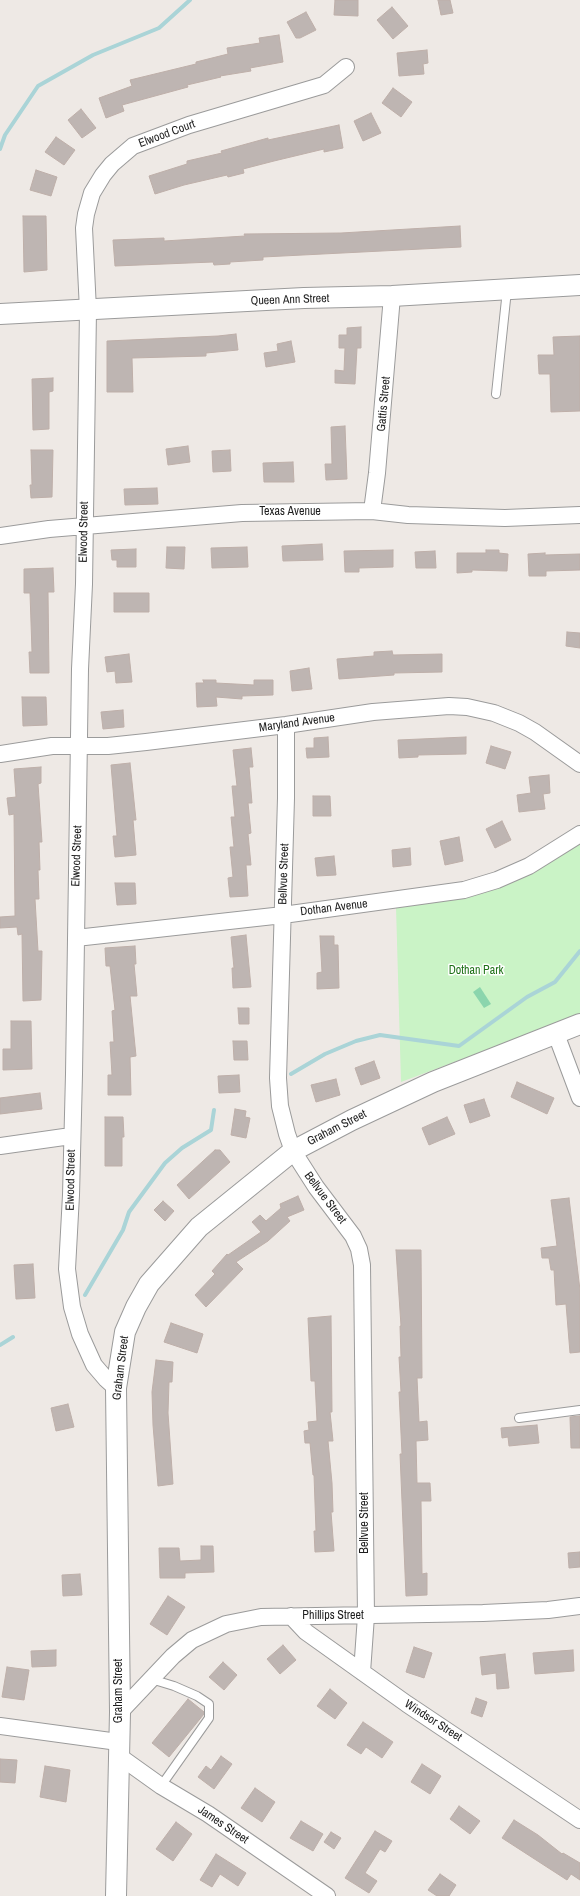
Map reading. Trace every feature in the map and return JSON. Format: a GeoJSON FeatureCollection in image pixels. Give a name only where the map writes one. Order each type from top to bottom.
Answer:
{"type":"FeatureCollection","features":[{"type":"Feature","properties":{"kind":"street","name":"Elwood Court"},"geometry":{"type":"LineString","coordinates":[[88,310],[84,228],[86,214],[92,193],[112,164],[133,146],[189,125],[324,85],[346,67]]}},
{"type":"Feature","properties":{"kind":"street","name":"Queen Ann Street"},"geometry":{"type":"LineString","coordinates":[[0,314],[304,298],[392,296],[580,286]]}},
{"type":"Feature","properties":{"kind":"street","name":"Gattis Street"},"geometry":{"type":"LineString","coordinates":[[372,511],[378,473],[392,296]]}},
{"type":"Feature","properties":{"kind":"street","name":"Elwood Street"},"geometry":{"type":"LineString","coordinates":[[88,310],[71,1195],[67,1269],[72,1307],[80,1334],[94,1365],[116,1388]]}},
{"type":"Feature","properties":{"kind":"street","name":"Texas Avenue"},"geometry":{"type":"LineString","coordinates":[[0,536],[50,529],[242,513],[372,511],[408,515],[505,518],[580,515]]}},
{"type":"Feature","properties":{"kind":"street","name":"Maryland Avenue"},"geometry":{"type":"LineString","coordinates":[[0,754],[52,746],[108,746],[286,725],[373,712],[449,706],[467,707],[494,713],[519,723],[535,732],[580,764]]}},
{"type":"Feature","properties":{"kind":"street","name":"Bellvue Street"},"geometry":{"type":"LineString","coordinates":[[286,725],[286,798],[278,1078],[280,1106],[293,1151],[316,1188],[353,1236],[359,1250],[362,1266],[366,1616],[362,1672]]}},
{"type":"Feature","properties":{"kind":"street","name":"Dothan Avenue"},"geometry":{"type":"LineString","coordinates":[[76,938],[283,915],[464,890],[497,880],[529,866],[580,834]]}},
{"type":"Feature","properties":{"kind":"street","name":"Graham Street"},"geometry":{"type":"LineString","coordinates":[[116,1896],[120,1712],[116,1388],[125,1332],[136,1307],[149,1284],[199,1227],[293,1151],[352,1120],[473,1064],[580,1024]]}},
{"type":"Feature","properties":{"kind":"street"},"geometry":{"type":"LineString","coordinates":[[556,1034],[580,1098]]}},
{"type":"Feature","properties":{"kind":"street"},"geometry":{"type":"LineString","coordinates":[[0,1146],[71,1136]]}},
{"type":"Feature","properties":{"kind":"street","name":"Phillips Street"},"geometry":{"type":"LineString","coordinates":[[120,1712],[150,1678],[187,1644],[210,1630],[226,1624],[261,1617],[491,1613],[548,1610],[580,1606]]}},
{"type":"Feature","properties":{"kind":"street","name":"Windsor Street"},"geometry":{"type":"LineString","coordinates":[[291,1616],[306,1632],[362,1672],[580,1820]]}},
{"type":"Feature","properties":{"kind":"street","name":"James Street"},"geometry":{"type":"LineString","coordinates":[[0,1726],[119,1749],[161,1786],[208,1814],[327,1896]]}},
{"type":"Feature","properties":{"kind":"lane"},"geometry":{"type":"LineString","coordinates":[[496,394],[507,289]]}},
{"type":"Feature","properties":{"kind":"lane"},"geometry":{"type":"LineString","coordinates":[[518,1418],[580,1410]]}},
{"type":"Feature","properties":{"kind":"lane"},"geometry":{"type":"LineString","coordinates":[[150,1678],[197,1696],[209,1704],[209,1718],[161,1786]]}},
{"type":"Feature","properties":{"kind":"green space","name":"Dothan Park"},"geometry":{"type":"Polygon","coordinates":[[[580,841],[580,1015],[401,1082],[396,907],[433,901],[580,841]]]}},
{"type":"Feature","properties":{"kind":"green space"},"geometry":{"type":"Polygon","coordinates":[[[480,987],[491,1004],[484,1008],[473,992],[480,987]]]}},
{"type":"Feature","properties":{"kind":"building"},"geometry":{"type":"Polygon","coordinates":[[[335,0],[358,0],[358,16],[334,15],[335,0]]]}},
{"type":"Feature","properties":{"kind":"building"},"geometry":{"type":"Polygon","coordinates":[[[438,0],[450,0],[453,13],[441,15],[438,0]]]}},
{"type":"Feature","properties":{"kind":"building"},"geometry":{"type":"Polygon","coordinates":[[[392,7],[408,26],[393,39],[377,20],[392,7]]]}},
{"type":"Feature","properties":{"kind":"building"},"geometry":{"type":"Polygon","coordinates":[[[306,12],[316,30],[300,38],[296,38],[287,22],[306,12]]]}},
{"type":"Feature","properties":{"kind":"building"},"geometry":{"type":"Polygon","coordinates":[[[279,35],[283,62],[250,68],[251,71],[220,76],[221,77],[187,85],[188,87],[122,105],[124,111],[106,118],[99,98],[132,86],[130,80],[196,64],[196,62],[228,54],[227,48],[260,43],[259,38],[279,35]]]}},
{"type":"Feature","properties":{"kind":"building"},"geometry":{"type":"Polygon","coordinates":[[[427,50],[428,63],[423,64],[424,74],[399,76],[397,53],[427,50]]]}},
{"type":"Feature","properties":{"kind":"building"},"geometry":{"type":"Polygon","coordinates":[[[393,88],[412,102],[401,117],[382,103],[393,88]]]}},
{"type":"Feature","properties":{"kind":"building"},"geometry":{"type":"Polygon","coordinates":[[[81,109],[96,128],[82,138],[68,120],[81,109]]]}},
{"type":"Feature","properties":{"kind":"building"},"geometry":{"type":"Polygon","coordinates":[[[371,113],[381,133],[363,141],[354,121],[371,113]]]}},
{"type":"Feature","properties":{"kind":"building"},"geometry":{"type":"Polygon","coordinates":[[[339,125],[343,148],[324,152],[324,149],[274,161],[243,169],[244,173],[228,177],[227,175],[184,185],[155,194],[149,176],[187,164],[187,161],[222,153],[221,151],[268,138],[268,140],[339,125]]]}},
{"type":"Feature","properties":{"kind":"building"},"geometry":{"type":"Polygon","coordinates":[[[56,137],[75,150],[64,165],[45,152],[56,137]]]}},
{"type":"Feature","properties":{"kind":"building"},"geometry":{"type":"Polygon","coordinates":[[[36,170],[57,177],[51,196],[30,190],[36,170]]]}},
{"type":"Feature","properties":{"kind":"building"},"geometry":{"type":"Polygon","coordinates":[[[23,216],[46,216],[47,270],[24,272],[23,216]]]}},
{"type":"Feature","properties":{"kind":"building"},"geometry":{"type":"Polygon","coordinates":[[[460,226],[461,247],[263,257],[263,260],[230,262],[230,264],[214,265],[213,262],[115,266],[113,240],[164,238],[164,241],[245,236],[244,234],[341,233],[460,226]]]}},
{"type":"Feature","properties":{"kind":"building"},"geometry":{"type":"Polygon","coordinates":[[[361,327],[361,348],[357,348],[355,384],[335,383],[335,370],[344,371],[345,348],[339,348],[339,335],[347,335],[347,328],[361,327]]]}},
{"type":"Feature","properties":{"kind":"building"},"geometry":{"type":"Polygon","coordinates":[[[236,334],[238,350],[206,353],[206,356],[132,358],[133,392],[107,392],[107,341],[236,334]]]}},
{"type":"Feature","properties":{"kind":"building"},"geometry":{"type":"Polygon","coordinates":[[[580,336],[580,411],[551,412],[550,374],[539,374],[538,355],[554,355],[553,337],[580,336]]]}},
{"type":"Feature","properties":{"kind":"building"},"geometry":{"type":"Polygon","coordinates":[[[291,341],[295,362],[266,367],[264,353],[278,351],[277,344],[291,341]]]}},
{"type":"Feature","properties":{"kind":"building"},"geometry":{"type":"Polygon","coordinates":[[[53,378],[53,391],[49,392],[49,429],[33,430],[32,379],[53,378]]]}},
{"type":"Feature","properties":{"kind":"building"},"geometry":{"type":"Polygon","coordinates":[[[345,426],[347,479],[326,480],[325,464],[332,464],[331,427],[345,426]]]}},
{"type":"Feature","properties":{"kind":"building"},"geometry":{"type":"Polygon","coordinates":[[[188,446],[190,462],[168,465],[166,449],[188,446]]]}},
{"type":"Feature","properties":{"kind":"building"},"geometry":{"type":"Polygon","coordinates":[[[31,450],[53,450],[52,497],[31,498],[31,450]]]}},
{"type":"Feature","properties":{"kind":"building"},"geometry":{"type":"Polygon","coordinates":[[[230,450],[231,471],[213,472],[212,451],[230,450]]]}},
{"type":"Feature","properties":{"kind":"building"},"geometry":{"type":"Polygon","coordinates":[[[293,462],[294,482],[264,482],[263,463],[293,462]]]}},
{"type":"Feature","properties":{"kind":"building"},"geometry":{"type":"Polygon","coordinates":[[[157,488],[158,504],[125,505],[124,489],[157,488]]]}},
{"type":"Feature","properties":{"kind":"building"},"geometry":{"type":"Polygon","coordinates":[[[322,544],[323,560],[283,561],[282,546],[322,544]]]}},
{"type":"Feature","properties":{"kind":"building"},"geometry":{"type":"Polygon","coordinates":[[[167,547],[185,547],[184,569],[166,568],[167,547]]]}},
{"type":"Feature","properties":{"kind":"building"},"geometry":{"type":"Polygon","coordinates":[[[247,547],[248,567],[212,568],[211,548],[247,547]]]}},
{"type":"Feature","properties":{"kind":"building"},"geometry":{"type":"Polygon","coordinates":[[[136,549],[136,567],[117,567],[117,560],[112,560],[111,550],[136,549]]]}},
{"type":"Feature","properties":{"kind":"building"},"geometry":{"type":"Polygon","coordinates":[[[393,550],[393,567],[359,568],[359,572],[345,572],[344,551],[393,550]]]}},
{"type":"Feature","properties":{"kind":"building"},"geometry":{"type":"Polygon","coordinates":[[[486,550],[499,550],[499,553],[508,554],[507,571],[472,570],[472,572],[457,573],[457,553],[486,553],[486,550]]]}},
{"type":"Feature","properties":{"kind":"building"},"geometry":{"type":"Polygon","coordinates":[[[435,551],[436,568],[416,568],[415,552],[435,551]]]}},
{"type":"Feature","properties":{"kind":"building"},"geometry":{"type":"Polygon","coordinates":[[[545,553],[545,555],[580,554],[580,570],[546,571],[546,576],[529,576],[528,554],[545,553]]]}},
{"type":"Feature","properties":{"kind":"building"},"geometry":{"type":"Polygon","coordinates":[[[53,568],[54,592],[48,592],[49,673],[30,673],[29,652],[32,652],[30,593],[24,593],[24,569],[53,568]]]}},
{"type":"Feature","properties":{"kind":"building"},"geometry":{"type":"Polygon","coordinates":[[[114,593],[149,593],[149,612],[114,612],[114,593]]]}},
{"type":"Feature","properties":{"kind":"building"},"geometry":{"type":"Polygon","coordinates":[[[567,632],[580,633],[580,648],[566,646],[567,632]]]}},
{"type":"Feature","properties":{"kind":"building"},"geometry":{"type":"Polygon","coordinates":[[[392,651],[393,655],[442,654],[442,672],[394,673],[394,675],[339,679],[337,659],[374,656],[374,652],[392,651]]]}},
{"type":"Feature","properties":{"kind":"building"},"geometry":{"type":"Polygon","coordinates":[[[129,654],[132,682],[116,683],[115,671],[107,672],[105,657],[129,654]]]}},
{"type":"Feature","properties":{"kind":"building"},"geometry":{"type":"Polygon","coordinates":[[[309,668],[312,689],[292,691],[290,671],[309,668]]]}},
{"type":"Feature","properties":{"kind":"building"},"geometry":{"type":"Polygon","coordinates":[[[203,680],[216,680],[216,683],[254,685],[254,680],[273,680],[273,695],[242,696],[242,699],[216,697],[217,706],[197,707],[196,683],[204,683],[203,680]]]}},
{"type":"Feature","properties":{"kind":"building"},"geometry":{"type":"Polygon","coordinates":[[[22,697],[46,697],[47,725],[23,726],[22,697]]]}},
{"type":"Feature","properties":{"kind":"building"},"geometry":{"type":"Polygon","coordinates":[[[123,710],[124,727],[103,729],[101,712],[123,710]]]}},
{"type":"Feature","properties":{"kind":"building"},"geometry":{"type":"Polygon","coordinates":[[[328,737],[329,757],[307,758],[306,748],[314,748],[314,738],[328,737]]]}},
{"type":"Feature","properties":{"kind":"building"},"geometry":{"type":"Polygon","coordinates":[[[466,737],[466,754],[418,755],[418,757],[399,758],[398,740],[466,737]]]}},
{"type":"Feature","properties":{"kind":"building"},"geometry":{"type":"Polygon","coordinates":[[[491,746],[511,752],[505,769],[486,763],[491,746]]]}},
{"type":"Feature","properties":{"kind":"building"},"geometry":{"type":"Polygon","coordinates":[[[251,748],[253,767],[249,767],[252,803],[248,803],[251,833],[248,834],[251,865],[246,865],[248,896],[230,897],[228,878],[233,877],[230,847],[234,847],[231,817],[235,817],[232,786],[237,786],[233,750],[251,748]]]}},
{"type":"Feature","properties":{"kind":"building"},"geometry":{"type":"Polygon","coordinates":[[[130,763],[136,820],[133,820],[136,855],[115,857],[113,836],[117,836],[111,765],[130,763]]]}},
{"type":"Feature","properties":{"kind":"building"},"geometry":{"type":"Polygon","coordinates":[[[41,767],[41,783],[38,784],[42,842],[39,842],[39,899],[35,899],[38,951],[42,951],[41,1000],[23,1001],[22,934],[18,935],[17,927],[0,928],[0,917],[15,916],[14,814],[9,815],[7,798],[16,797],[14,769],[41,767]]]}},
{"type":"Feature","properties":{"kind":"building"},"geometry":{"type":"Polygon","coordinates":[[[549,775],[550,793],[543,794],[545,809],[519,812],[517,795],[531,793],[529,777],[549,775]]]}},
{"type":"Feature","properties":{"kind":"building"},"geometry":{"type":"Polygon","coordinates":[[[313,796],[330,796],[331,816],[313,816],[313,796]]]}},
{"type":"Feature","properties":{"kind":"building"},"geometry":{"type":"Polygon","coordinates":[[[502,821],[511,840],[495,848],[486,829],[502,821]]]}},
{"type":"Feature","properties":{"kind":"building"},"geometry":{"type":"Polygon","coordinates":[[[459,837],[463,861],[445,865],[440,841],[459,837]]]}},
{"type":"Feature","properties":{"kind":"building"},"geometry":{"type":"Polygon","coordinates":[[[410,848],[411,865],[393,867],[392,850],[410,848]]]}},
{"type":"Feature","properties":{"kind":"building"},"geometry":{"type":"Polygon","coordinates":[[[334,856],[336,875],[317,876],[315,858],[334,856]]]}},
{"type":"Feature","properties":{"kind":"building"},"geometry":{"type":"Polygon","coordinates":[[[115,883],[135,883],[136,904],[117,905],[115,883]]]}},
{"type":"Feature","properties":{"kind":"building"},"geometry":{"type":"Polygon","coordinates":[[[246,935],[251,987],[233,988],[232,968],[234,968],[231,937],[246,935]]]}},
{"type":"Feature","properties":{"kind":"building"},"geometry":{"type":"Polygon","coordinates":[[[320,936],[334,936],[334,945],[338,945],[339,988],[317,989],[317,973],[322,972],[320,936]]]}},
{"type":"Feature","properties":{"kind":"building"},"geometry":{"type":"Polygon","coordinates":[[[135,946],[136,964],[134,964],[137,996],[130,996],[136,1056],[130,1057],[131,1095],[108,1095],[108,1075],[112,1075],[110,1042],[114,1042],[112,1011],[115,1010],[110,966],[106,966],[105,948],[135,946]]]}},
{"type":"Feature","properties":{"kind":"building"},"geometry":{"type":"Polygon","coordinates":[[[238,1008],[249,1008],[249,1024],[239,1024],[238,1008]]]}},
{"type":"Feature","properties":{"kind":"building"},"geometry":{"type":"Polygon","coordinates":[[[11,1021],[31,1021],[32,1069],[3,1070],[3,1049],[11,1049],[11,1021]]]}},
{"type":"Feature","properties":{"kind":"building"},"geometry":{"type":"Polygon","coordinates":[[[233,1041],[247,1041],[248,1060],[234,1060],[233,1041]]]}},
{"type":"Feature","properties":{"kind":"building"},"geometry":{"type":"Polygon","coordinates":[[[374,1061],[380,1078],[361,1085],[355,1068],[374,1061]]]}},
{"type":"Feature","properties":{"kind":"building"},"geometry":{"type":"Polygon","coordinates":[[[239,1075],[240,1092],[219,1093],[218,1076],[239,1075]]]}},
{"type":"Feature","properties":{"kind":"building"},"geometry":{"type":"Polygon","coordinates":[[[336,1079],[340,1095],[316,1102],[311,1085],[336,1079]]]}},
{"type":"Feature","properties":{"kind":"building"},"geometry":{"type":"Polygon","coordinates":[[[517,1082],[554,1098],[547,1114],[511,1097],[517,1082]]]}},
{"type":"Feature","properties":{"kind":"building"},"geometry":{"type":"Polygon","coordinates":[[[40,1093],[42,1109],[0,1114],[0,1098],[40,1093]]]}},
{"type":"Feature","properties":{"kind":"building"},"geometry":{"type":"Polygon","coordinates":[[[484,1099],[490,1116],[470,1123],[464,1105],[484,1099]]]}},
{"type":"Feature","properties":{"kind":"building"},"geometry":{"type":"Polygon","coordinates":[[[235,1109],[246,1111],[245,1117],[250,1118],[246,1138],[231,1135],[235,1109]]]}},
{"type":"Feature","properties":{"kind":"building"},"geometry":{"type":"Polygon","coordinates":[[[105,1117],[123,1117],[124,1137],[122,1137],[122,1166],[105,1166],[105,1117]]]}},
{"type":"Feature","properties":{"kind":"building"},"geometry":{"type":"Polygon","coordinates":[[[447,1117],[455,1134],[429,1145],[422,1128],[447,1117]]]}},
{"type":"Feature","properties":{"kind":"building"},"geometry":{"type":"Polygon","coordinates":[[[215,1150],[220,1150],[230,1162],[189,1199],[177,1185],[215,1150]]]}},
{"type":"Feature","properties":{"kind":"building"},"geometry":{"type":"Polygon","coordinates":[[[298,1196],[304,1210],[287,1217],[290,1221],[268,1241],[236,1262],[243,1269],[206,1307],[195,1295],[215,1274],[212,1271],[227,1254],[228,1255],[261,1232],[252,1222],[260,1215],[266,1221],[281,1208],[280,1204],[298,1196]]]}},
{"type":"Feature","properties":{"kind":"building"},"geometry":{"type":"Polygon","coordinates":[[[569,1198],[580,1290],[580,1352],[570,1353],[566,1304],[556,1305],[554,1270],[551,1270],[549,1258],[542,1258],[541,1248],[557,1246],[551,1200],[569,1198]]]}},
{"type":"Feature","properties":{"kind":"building"},"geometry":{"type":"Polygon","coordinates":[[[163,1201],[174,1211],[165,1221],[154,1210],[163,1201]]]}},
{"type":"Feature","properties":{"kind":"building"},"geometry":{"type":"Polygon","coordinates":[[[396,1250],[421,1250],[422,1378],[417,1378],[419,1422],[427,1421],[428,1440],[416,1441],[417,1483],[430,1483],[431,1501],[421,1501],[422,1574],[427,1573],[427,1595],[406,1596],[400,1454],[402,1454],[399,1392],[401,1392],[399,1357],[401,1357],[401,1326],[396,1250]]]}},
{"type":"Feature","properties":{"kind":"building"},"geometry":{"type":"Polygon","coordinates":[[[33,1264],[35,1298],[16,1299],[14,1265],[33,1264]]]}},
{"type":"Feature","properties":{"kind":"building"},"geometry":{"type":"Polygon","coordinates":[[[331,1316],[332,1412],[330,1412],[333,1441],[328,1441],[332,1483],[333,1512],[331,1512],[334,1551],[315,1552],[314,1531],[316,1531],[314,1475],[310,1443],[305,1443],[304,1431],[309,1430],[308,1422],[317,1421],[315,1381],[311,1381],[308,1318],[331,1316]]]}},
{"type":"Feature","properties":{"kind":"building"},"geometry":{"type":"Polygon","coordinates":[[[171,1323],[203,1334],[197,1353],[164,1342],[171,1323]]]}},
{"type":"Feature","properties":{"kind":"building"},"geometry":{"type":"Polygon","coordinates":[[[156,1360],[173,1362],[172,1382],[169,1382],[168,1413],[173,1484],[158,1486],[152,1392],[156,1360]]]}},
{"type":"Feature","properties":{"kind":"building"},"geometry":{"type":"Polygon","coordinates":[[[68,1404],[74,1427],[56,1431],[51,1408],[68,1404]]]}},
{"type":"Feature","properties":{"kind":"building"},"geometry":{"type":"Polygon","coordinates":[[[580,1416],[580,1448],[571,1448],[570,1417],[580,1416]]]}},
{"type":"Feature","properties":{"kind":"building"},"geometry":{"type":"Polygon","coordinates":[[[537,1425],[539,1443],[509,1446],[508,1437],[502,1438],[501,1428],[537,1425]]]}},
{"type":"Feature","properties":{"kind":"building"},"geometry":{"type":"Polygon","coordinates":[[[201,1546],[213,1546],[214,1572],[185,1573],[185,1578],[160,1578],[159,1548],[179,1548],[180,1561],[201,1560],[201,1546]]]}},
{"type":"Feature","properties":{"kind":"building"},"geometry":{"type":"Polygon","coordinates":[[[580,1552],[580,1567],[569,1568],[568,1553],[580,1552]]]}},
{"type":"Feature","properties":{"kind":"building"},"geometry":{"type":"Polygon","coordinates":[[[80,1574],[82,1595],[63,1596],[62,1575],[80,1574]]]}},
{"type":"Feature","properties":{"kind":"building"},"geometry":{"type":"Polygon","coordinates":[[[168,1596],[185,1607],[167,1635],[150,1624],[168,1596]]]}},
{"type":"Feature","properties":{"kind":"building"},"geometry":{"type":"Polygon","coordinates":[[[283,1645],[296,1660],[280,1674],[267,1659],[283,1645]]]}},
{"type":"Feature","properties":{"kind":"building"},"geometry":{"type":"Polygon","coordinates":[[[414,1647],[432,1653],[424,1678],[406,1672],[414,1647]]]}},
{"type":"Feature","properties":{"kind":"building"},"geometry":{"type":"Polygon","coordinates":[[[56,1650],[56,1666],[32,1667],[31,1651],[56,1650]]]}},
{"type":"Feature","properties":{"kind":"building"},"geometry":{"type":"Polygon","coordinates":[[[573,1650],[574,1671],[535,1674],[533,1653],[573,1650]]]}},
{"type":"Feature","properties":{"kind":"building"},"geometry":{"type":"Polygon","coordinates":[[[505,1654],[509,1688],[497,1689],[496,1673],[482,1675],[480,1657],[505,1654]]]}},
{"type":"Feature","properties":{"kind":"building"},"geometry":{"type":"Polygon","coordinates":[[[223,1662],[237,1675],[224,1690],[209,1677],[223,1662]]]}},
{"type":"Feature","properties":{"kind":"building"},"geometry":{"type":"Polygon","coordinates":[[[7,1667],[29,1670],[24,1700],[2,1697],[7,1667]]]}},
{"type":"Feature","properties":{"kind":"building"},"geometry":{"type":"Polygon","coordinates":[[[330,1689],[347,1703],[335,1719],[317,1706],[330,1689]]]}},
{"type":"Feature","properties":{"kind":"building"},"geometry":{"type":"Polygon","coordinates":[[[476,1698],[487,1702],[482,1717],[471,1713],[476,1698]]]}},
{"type":"Feature","properties":{"kind":"building"},"geometry":{"type":"Polygon","coordinates":[[[188,1699],[204,1712],[204,1714],[169,1757],[152,1743],[188,1699]]]}},
{"type":"Feature","properties":{"kind":"building"},"geometry":{"type":"Polygon","coordinates":[[[363,1722],[393,1742],[382,1758],[366,1747],[361,1754],[347,1745],[363,1722]]]}},
{"type":"Feature","properties":{"kind":"building"},"geometry":{"type":"Polygon","coordinates":[[[221,1756],[232,1764],[214,1789],[198,1777],[206,1766],[211,1770],[221,1756]]]}},
{"type":"Feature","properties":{"kind":"building"},"geometry":{"type":"Polygon","coordinates":[[[0,1759],[17,1760],[15,1783],[0,1782],[0,1759]]]}},
{"type":"Feature","properties":{"kind":"building"},"geometry":{"type":"Polygon","coordinates":[[[422,1764],[441,1776],[430,1794],[411,1782],[422,1764]]]}},
{"type":"Feature","properties":{"kind":"building"},"geometry":{"type":"Polygon","coordinates":[[[45,1766],[70,1770],[66,1802],[40,1797],[45,1766]]]}},
{"type":"Feature","properties":{"kind":"building"},"geometry":{"type":"Polygon","coordinates":[[[255,1788],[275,1802],[262,1822],[241,1808],[255,1788]]]}},
{"type":"Feature","properties":{"kind":"building"},"geometry":{"type":"Polygon","coordinates":[[[459,1806],[480,1821],[470,1834],[450,1819],[459,1806]]]}},
{"type":"Feature","properties":{"kind":"building"},"geometry":{"type":"Polygon","coordinates":[[[514,1820],[538,1835],[562,1854],[563,1853],[580,1863],[580,1880],[571,1874],[567,1880],[502,1838],[514,1820]]]}},
{"type":"Feature","properties":{"kind":"building"},"geometry":{"type":"Polygon","coordinates":[[[301,1821],[323,1834],[313,1851],[290,1838],[301,1821]]]}},
{"type":"Feature","properties":{"kind":"building"},"geometry":{"type":"Polygon","coordinates":[[[176,1822],[192,1834],[173,1861],[156,1849],[176,1822]]]}},
{"type":"Feature","properties":{"kind":"building"},"geometry":{"type":"Polygon","coordinates":[[[375,1831],[392,1841],[385,1852],[380,1849],[365,1873],[377,1881],[369,1893],[345,1878],[375,1831]]]}},
{"type":"Feature","properties":{"kind":"building"},"geometry":{"type":"Polygon","coordinates":[[[331,1832],[341,1838],[334,1849],[324,1842],[331,1832]]]}},
{"type":"Feature","properties":{"kind":"building"},"geometry":{"type":"Polygon","coordinates":[[[216,1854],[246,1873],[238,1886],[220,1874],[212,1887],[200,1880],[216,1854]]]}},
{"type":"Feature","properties":{"kind":"building"},"geometry":{"type":"Polygon","coordinates":[[[440,1874],[456,1885],[449,1896],[437,1896],[428,1890],[440,1874]]]}},
{"type":"Feature","properties":{"kind":"waterway"},"geometry":{"type":"LineString","coordinates":[[0,149],[5,135],[38,86],[93,55],[159,28],[190,0]]}},
{"type":"Feature","properties":{"kind":"waterway"},"geometry":{"type":"LineString","coordinates":[[291,1074],[325,1054],[356,1041],[380,1035],[459,1046],[527,997],[555,982],[580,951]]}},
{"type":"Feature","properties":{"kind":"waterway"},"geometry":{"type":"LineString","coordinates":[[85,1295],[123,1230],[129,1212],[165,1163],[182,1148],[211,1130],[214,1110]]}},
{"type":"Feature","properties":{"kind":"waterway"},"geometry":{"type":"LineString","coordinates":[[0,1345],[13,1337]]}}]}
